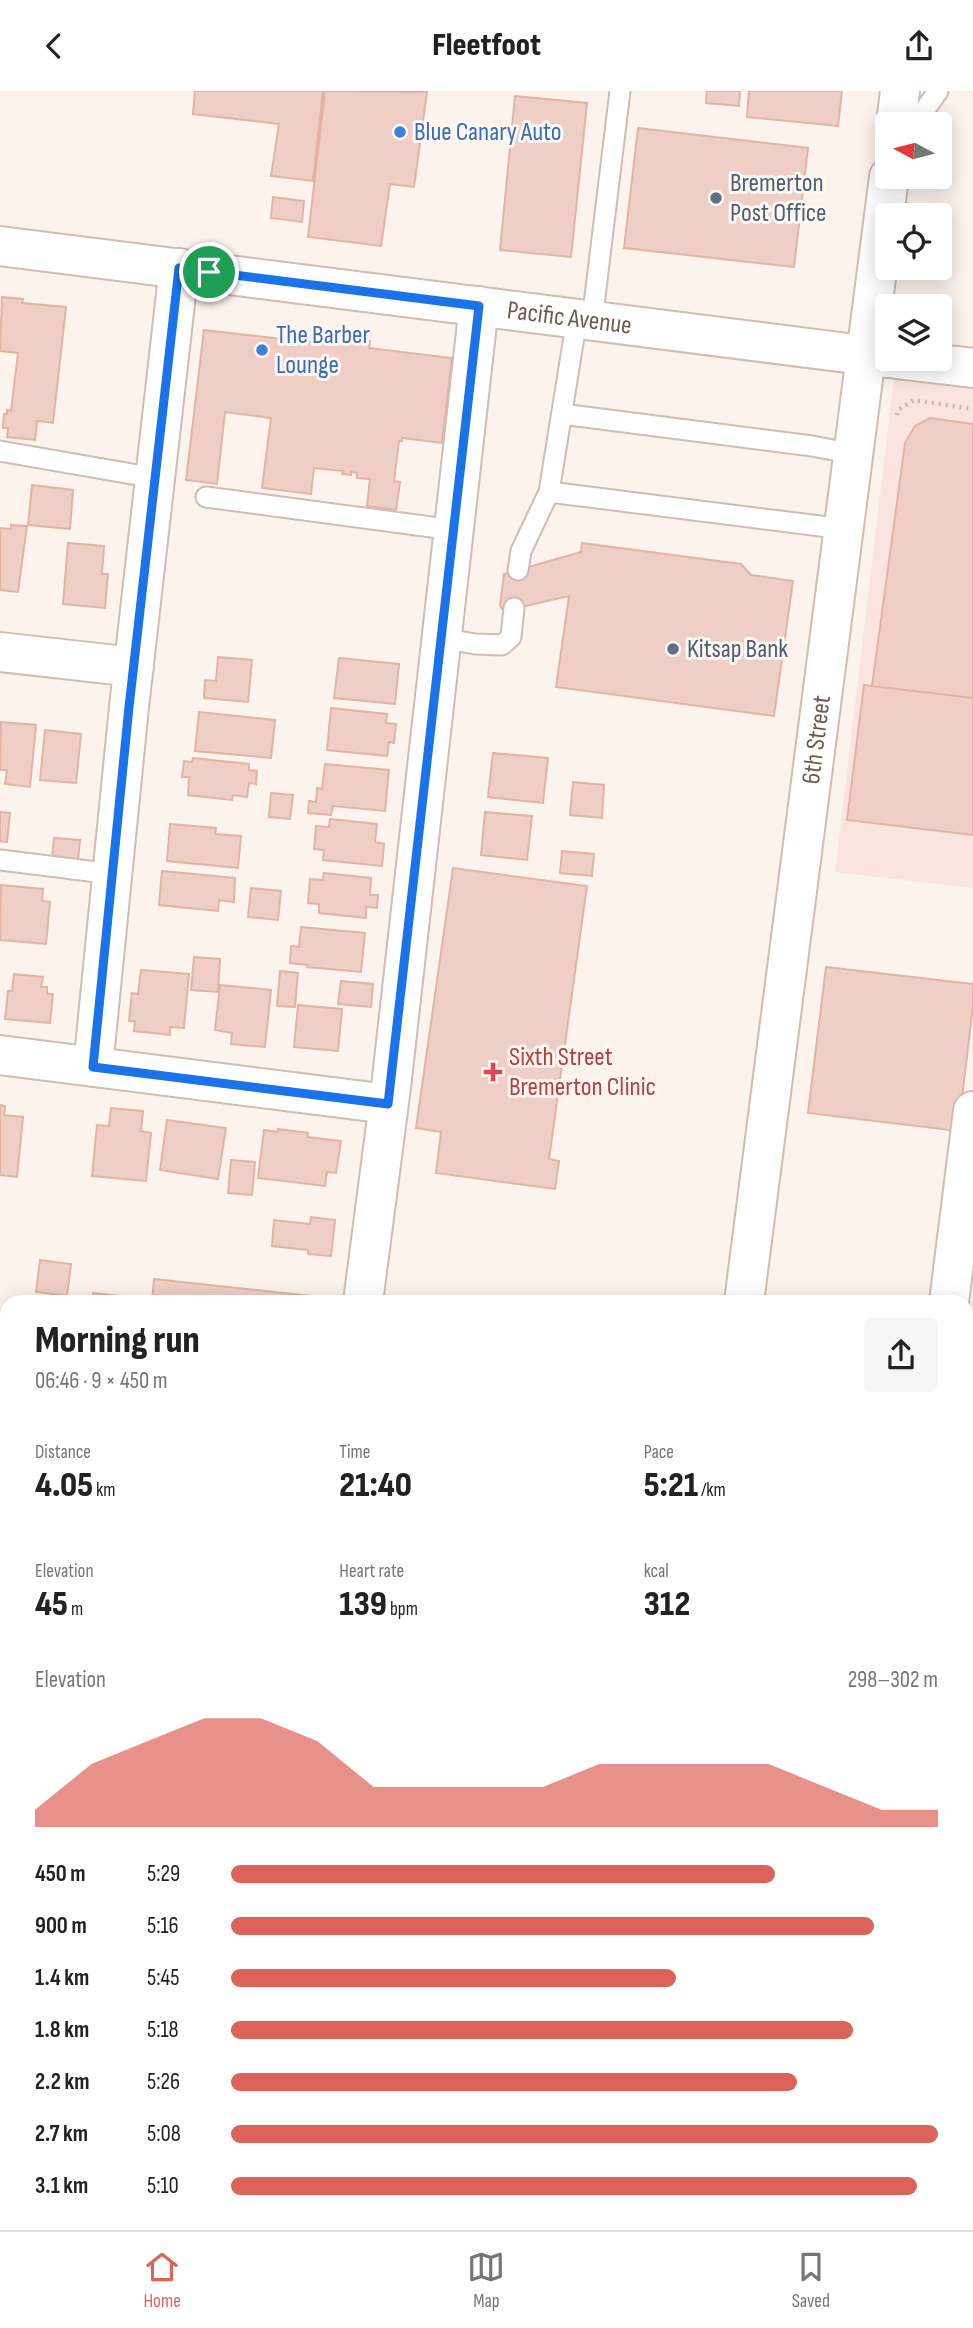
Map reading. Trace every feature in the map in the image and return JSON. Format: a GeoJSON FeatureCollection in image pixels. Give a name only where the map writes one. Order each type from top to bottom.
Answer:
{"type":"FeatureCollection","features":[{"type":"Feature","properties":{"kind":"street"},"geometry":{"type":"LineString","coordinates":[[897,112],[900,91]]}},
{"type":"Feature","properties":{"kind":"street","name":"6th Street"},"geometry":{"type":"LineString","coordinates":[[885,294],[889,189]]}},
{"type":"Feature","properties":{"kind":"street","name":"Pacific Avenue"},"geometry":{"type":"LineString","coordinates":[[0,246],[875,356]]}},
{"type":"Feature","properties":{"kind":"street"},"geometry":{"type":"LineString","coordinates":[[93,1067],[179,268]]}},
{"type":"Feature","properties":{"kind":"street"},"geometry":{"type":"LineString","coordinates":[[364,1295],[479,306]]}},
{"type":"Feature","properties":{"kind":"street","name":"Pacific Avenue"},"geometry":{"type":"LineString","coordinates":[[952,365],[973,368]]}},
{"type":"Feature","properties":{"kind":"street","name":"6th Street"},"geometry":{"type":"LineString","coordinates":[[745,1295],[854,454],[879,371]]}},
{"type":"Feature","properties":{"kind":"street"},"geometry":{"type":"LineString","coordinates":[[0,652],[134,667]]}},
{"type":"Feature","properties":{"kind":"street"},"geometry":{"type":"LineString","coordinates":[[0,1055],[388,1104]]}},
{"type":"Feature","properties":{"kind":"street"},"geometry":{"type":"LineString","coordinates":[[950,1295],[973,1111]]}},
{"type":"Feature","properties":{"kind":"lane"},"geometry":{"type":"LineString","coordinates":[[518,570],[521,551],[549,492],[562,414],[585,320],[620,91]]}},
{"type":"Feature","properties":{"kind":"lane"},"geometry":{"type":"LineString","coordinates":[[923,112],[938,91]]}},
{"type":"Feature","properties":{"kind":"lane"},"geometry":{"type":"LineString","coordinates":[[562,414],[813,446],[854,454]]}},
{"type":"Feature","properties":{"kind":"lane"},"geometry":{"type":"LineString","coordinates":[[0,451],[155,478]]}},
{"type":"Feature","properties":{"kind":"lane"},"geometry":{"type":"LineString","coordinates":[[549,492],[844,529]]}},
{"type":"Feature","properties":{"kind":"lane"},"geometry":{"type":"LineString","coordinates":[[206,497],[454,530]]}},
{"type":"Feature","properties":{"kind":"lane"},"geometry":{"type":"LineString","coordinates":[[441,638],[502,645],[511,636],[514,608]]}},
{"type":"Feature","properties":{"kind":"lane"},"geometry":{"type":"LineString","coordinates":[[0,860],[113,874]]}},
{"type":"Feature","properties":{"kind":"shaded area"},"geometry":{"type":"Polygon","coordinates":[[[894,378],[973,387],[973,888],[835,872],[894,378]]]}},
{"type":"Feature","properties":{"kind":"building"},"geometry":{"type":"Polygon","coordinates":[[[195,91],[323,91],[313,181],[271,176],[279,124],[193,114],[195,91]]]}},
{"type":"Feature","properties":{"kind":"building"},"geometry":{"type":"Polygon","coordinates":[[[325,91],[427,92],[414,187],[390,184],[381,246],[308,237],[325,91]]]}},
{"type":"Feature","properties":{"kind":"building"},"geometry":{"type":"Polygon","coordinates":[[[707,91],[740,91],[739,106],[706,103],[707,91]]]}},
{"type":"Feature","properties":{"kind":"building"},"geometry":{"type":"Polygon","coordinates":[[[749,91],[842,91],[838,126],[747,117],[749,91]]]}},
{"type":"Feature","properties":{"kind":"building"},"geometry":{"type":"Polygon","coordinates":[[[515,96],[587,103],[571,257],[500,250],[515,96]]]}},
{"type":"Feature","properties":{"kind":"building","name":"Bremerton Post Office"},"geometry":{"type":"Polygon","coordinates":[[[638,128],[808,148],[794,267],[624,248],[638,128]]]}},
{"type":"Feature","properties":{"kind":"building"},"geometry":{"type":"Polygon","coordinates":[[[273,197],[304,201],[302,222],[271,218],[273,197]]]}},
{"type":"Feature","properties":{"kind":"building"},"geometry":{"type":"Polygon","coordinates":[[[2,297],[23,299],[22,303],[66,307],[53,423],[37,421],[35,440],[7,437],[8,428],[3,428],[4,414],[7,414],[7,410],[11,411],[18,353],[0,351],[2,297]]]}},
{"type":"Feature","properties":{"kind":"building"},"geometry":{"type":"Polygon","coordinates":[[[204,330],[326,344],[327,336],[370,341],[369,348],[452,358],[442,443],[402,438],[402,441],[399,441],[394,481],[400,482],[396,510],[367,506],[370,479],[357,478],[357,473],[342,474],[343,471],[314,468],[311,494],[262,488],[271,418],[225,412],[217,484],[186,480],[204,330]]]}},
{"type":"Feature","properties":{"kind":"building"},"geometry":{"type":"Polygon","coordinates":[[[930,418],[973,424],[973,698],[872,686],[905,443],[915,426],[930,418]]]}},
{"type":"Feature","properties":{"kind":"building"},"geometry":{"type":"Polygon","coordinates":[[[32,485],[73,490],[70,529],[28,525],[32,485]]]}},
{"type":"Feature","properties":{"kind":"building"},"geometry":{"type":"Polygon","coordinates":[[[11,525],[27,526],[18,592],[0,590],[0,528],[11,529],[11,525]]]}},
{"type":"Feature","properties":{"kind":"building"},"geometry":{"type":"Polygon","coordinates":[[[68,543],[104,546],[102,574],[108,574],[105,608],[63,604],[68,543]]]}},
{"type":"Feature","properties":{"kind":"building","name":"Kitsap Bank"},"geometry":{"type":"Polygon","coordinates":[[[582,543],[741,564],[751,575],[793,581],[774,716],[556,687],[569,596],[504,611],[500,606],[504,574],[581,552],[582,543]]]}},
{"type":"Feature","properties":{"kind":"building"},"geometry":{"type":"Polygon","coordinates":[[[218,657],[252,660],[248,702],[204,698],[205,680],[216,681],[218,657]]]}},
{"type":"Feature","properties":{"kind":"building"},"geometry":{"type":"Polygon","coordinates":[[[339,658],[399,664],[395,704],[334,698],[339,658]]]}},
{"type":"Feature","properties":{"kind":"building"},"geometry":{"type":"Polygon","coordinates":[[[864,685],[973,698],[973,835],[847,820],[864,685]]]}},
{"type":"Feature","properties":{"kind":"building"},"geometry":{"type":"Polygon","coordinates":[[[331,708],[387,714],[386,723],[396,724],[394,743],[389,742],[387,756],[327,750],[331,708]]]}},
{"type":"Feature","properties":{"kind":"building"},"geometry":{"type":"Polygon","coordinates":[[[199,712],[275,720],[271,758],[195,751],[199,712]]]}},
{"type":"Feature","properties":{"kind":"building"},"geometry":{"type":"Polygon","coordinates":[[[1,722],[36,725],[30,787],[5,784],[7,770],[0,770],[1,722]]]}},
{"type":"Feature","properties":{"kind":"building"},"geometry":{"type":"Polygon","coordinates":[[[45,730],[81,734],[76,783],[40,780],[45,730]]]}},
{"type":"Feature","properties":{"kind":"building"},"geometry":{"type":"Polygon","coordinates":[[[493,753],[548,758],[543,803],[488,797],[493,753]]]}},
{"type":"Feature","properties":{"kind":"building"},"geometry":{"type":"Polygon","coordinates":[[[193,758],[249,764],[249,770],[257,771],[256,784],[249,783],[247,797],[233,795],[232,800],[188,795],[189,777],[182,777],[184,761],[192,762],[193,758]]]}},
{"type":"Feature","properties":{"kind":"building"},"geometry":{"type":"Polygon","coordinates":[[[325,764],[389,770],[385,811],[333,806],[331,815],[308,813],[309,801],[316,802],[317,788],[322,789],[325,764]]]}},
{"type":"Feature","properties":{"kind":"building"},"geometry":{"type":"Polygon","coordinates":[[[573,782],[604,785],[602,818],[570,815],[573,782]]]}},
{"type":"Feature","properties":{"kind":"building"},"geometry":{"type":"Polygon","coordinates":[[[271,793],[293,795],[290,819],[269,817],[271,793]]]}},
{"type":"Feature","properties":{"kind":"building"},"geometry":{"type":"Polygon","coordinates":[[[0,812],[10,813],[7,842],[0,841],[0,812]]]}},
{"type":"Feature","properties":{"kind":"building"},"geometry":{"type":"Polygon","coordinates":[[[485,812],[532,816],[527,860],[481,855],[485,812]]]}},
{"type":"Feature","properties":{"kind":"building"},"geometry":{"type":"Polygon","coordinates":[[[330,819],[377,824],[375,842],[384,844],[382,866],[323,860],[324,850],[314,849],[316,826],[329,827],[330,819]]]}},
{"type":"Feature","properties":{"kind":"building"},"geometry":{"type":"Polygon","coordinates":[[[170,824],[216,828],[215,834],[241,836],[238,868],[167,861],[170,824]]]}},
{"type":"Feature","properties":{"kind":"building"},"geometry":{"type":"Polygon","coordinates":[[[54,838],[80,840],[78,862],[52,859],[54,838]]]}},
{"type":"Feature","properties":{"kind":"building"},"geometry":{"type":"Polygon","coordinates":[[[562,851],[594,854],[592,876],[560,873],[562,851]]]}},
{"type":"Feature","properties":{"kind":"building","name":"Sixth Street Bremerton Clinic"},"geometry":{"type":"Polygon","coordinates":[[[453,868],[587,886],[549,1159],[559,1161],[555,1189],[436,1173],[441,1132],[416,1128],[453,868]]]}},
{"type":"Feature","properties":{"kind":"building"},"geometry":{"type":"Polygon","coordinates":[[[162,871],[235,878],[234,902],[219,900],[218,911],[159,905],[162,871]]]}},
{"type":"Feature","properties":{"kind":"building"},"geometry":{"type":"Polygon","coordinates":[[[324,873],[371,878],[370,895],[378,895],[377,908],[366,907],[366,918],[319,913],[319,904],[308,903],[310,879],[323,880],[324,873]]]}},
{"type":"Feature","properties":{"kind":"building"},"geometry":{"type":"Polygon","coordinates":[[[1,885],[43,889],[42,901],[50,902],[46,944],[0,940],[1,885]]]}},
{"type":"Feature","properties":{"kind":"building"},"geometry":{"type":"Polygon","coordinates":[[[251,888],[281,891],[278,920],[248,917],[251,888]]]}},
{"type":"Feature","properties":{"kind":"building"},"geometry":{"type":"Polygon","coordinates":[[[301,927],[365,933],[361,972],[290,963],[291,946],[299,947],[301,927]]]}},
{"type":"Feature","properties":{"kind":"building"},"geometry":{"type":"Polygon","coordinates":[[[194,957],[220,959],[218,992],[191,990],[194,957]]]}},
{"type":"Feature","properties":{"kind":"building"},"geometry":{"type":"Polygon","coordinates":[[[826,967],[973,984],[973,1006],[958,1131],[808,1113],[826,967]]]}},
{"type":"Feature","properties":{"kind":"building"},"geometry":{"type":"Polygon","coordinates":[[[141,970],[189,974],[184,1028],[170,1027],[170,1035],[134,1031],[135,1021],[129,1021],[132,993],[138,994],[141,970]]]}},
{"type":"Feature","properties":{"kind":"building"},"geometry":{"type":"Polygon","coordinates":[[[280,971],[298,973],[295,1007],[277,1006],[280,971]]]}},
{"type":"Feature","properties":{"kind":"building"},"geometry":{"type":"Polygon","coordinates":[[[14,974],[43,977],[41,987],[47,987],[47,994],[53,994],[50,1023],[5,1019],[8,991],[12,991],[14,974]]]}},
{"type":"Feature","properties":{"kind":"building"},"geometry":{"type":"Polygon","coordinates":[[[341,981],[373,984],[371,1007],[338,1004],[341,981]]]}},
{"type":"Feature","properties":{"kind":"building"},"geometry":{"type":"Polygon","coordinates":[[[220,985],[271,990],[265,1047],[231,1044],[232,1033],[215,1030],[220,985]]]}},
{"type":"Feature","properties":{"kind":"building"},"geometry":{"type":"Polygon","coordinates":[[[298,1005],[342,1009],[338,1051],[294,1047],[298,1005]]]}},
{"type":"Feature","properties":{"kind":"building"},"geometry":{"type":"Polygon","coordinates":[[[0,1105],[5,1106],[4,1115],[23,1117],[17,1177],[0,1175],[0,1105]]]}},
{"type":"Feature","properties":{"kind":"building"},"geometry":{"type":"Polygon","coordinates":[[[111,1108],[143,1111],[141,1131],[151,1133],[146,1181],[92,1176],[97,1125],[109,1126],[111,1108]]]}},
{"type":"Feature","properties":{"kind":"building"},"geometry":{"type":"Polygon","coordinates":[[[167,1120],[226,1128],[218,1179],[160,1170],[167,1120]]]}},
{"type":"Feature","properties":{"kind":"building"},"geometry":{"type":"Polygon","coordinates":[[[278,1129],[308,1133],[308,1137],[341,1141],[336,1173],[327,1172],[325,1186],[258,1178],[264,1130],[278,1132],[278,1129]]]}},
{"type":"Feature","properties":{"kind":"building"},"geometry":{"type":"Polygon","coordinates":[[[231,1160],[255,1162],[252,1195],[228,1193],[231,1160]]]}},
{"type":"Feature","properties":{"kind":"building"},"geometry":{"type":"Polygon","coordinates":[[[311,1217],[335,1220],[331,1256],[272,1246],[274,1220],[310,1224],[311,1217]]]}},
{"type":"Feature","properties":{"kind":"building"},"geometry":{"type":"Polygon","coordinates":[[[40,1260],[71,1264],[67,1295],[36,1292],[40,1260]]]}},
{"type":"Feature","properties":{"kind":"building"},"geometry":{"type":"Polygon","coordinates":[[[154,1279],[301,1295],[153,1295],[154,1279]]]}},
{"type":"Feature","properties":{"kind":"place","name":"Blue Canary Auto"},"geometry":{"type":"Point","coordinates":[400,132]}},
{"type":"Feature","properties":{"kind":"place","name":"Bremerton Post Office"},"geometry":{"type":"Point","coordinates":[716,198]}},
{"type":"Feature","properties":{"kind":"place","name":"The Barber Lounge"},"geometry":{"type":"Point","coordinates":[262,350]}},
{"type":"Feature","properties":{"kind":"place","name":"Kitsap Bank"},"geometry":{"type":"Point","coordinates":[673,649]}},
{"type":"Feature","properties":{"kind":"place","name":"Sixth Street Bremerton Clinic"},"geometry":{"type":"Point","coordinates":[493,1072]}},
{"type":"Feature","properties":{"kind":"route"},"geometry":{"type":"LineString","coordinates":[[179,268],[209,272],[479,306],[388,1104],[93,1067],[129,707],[179,268]]}}]}
